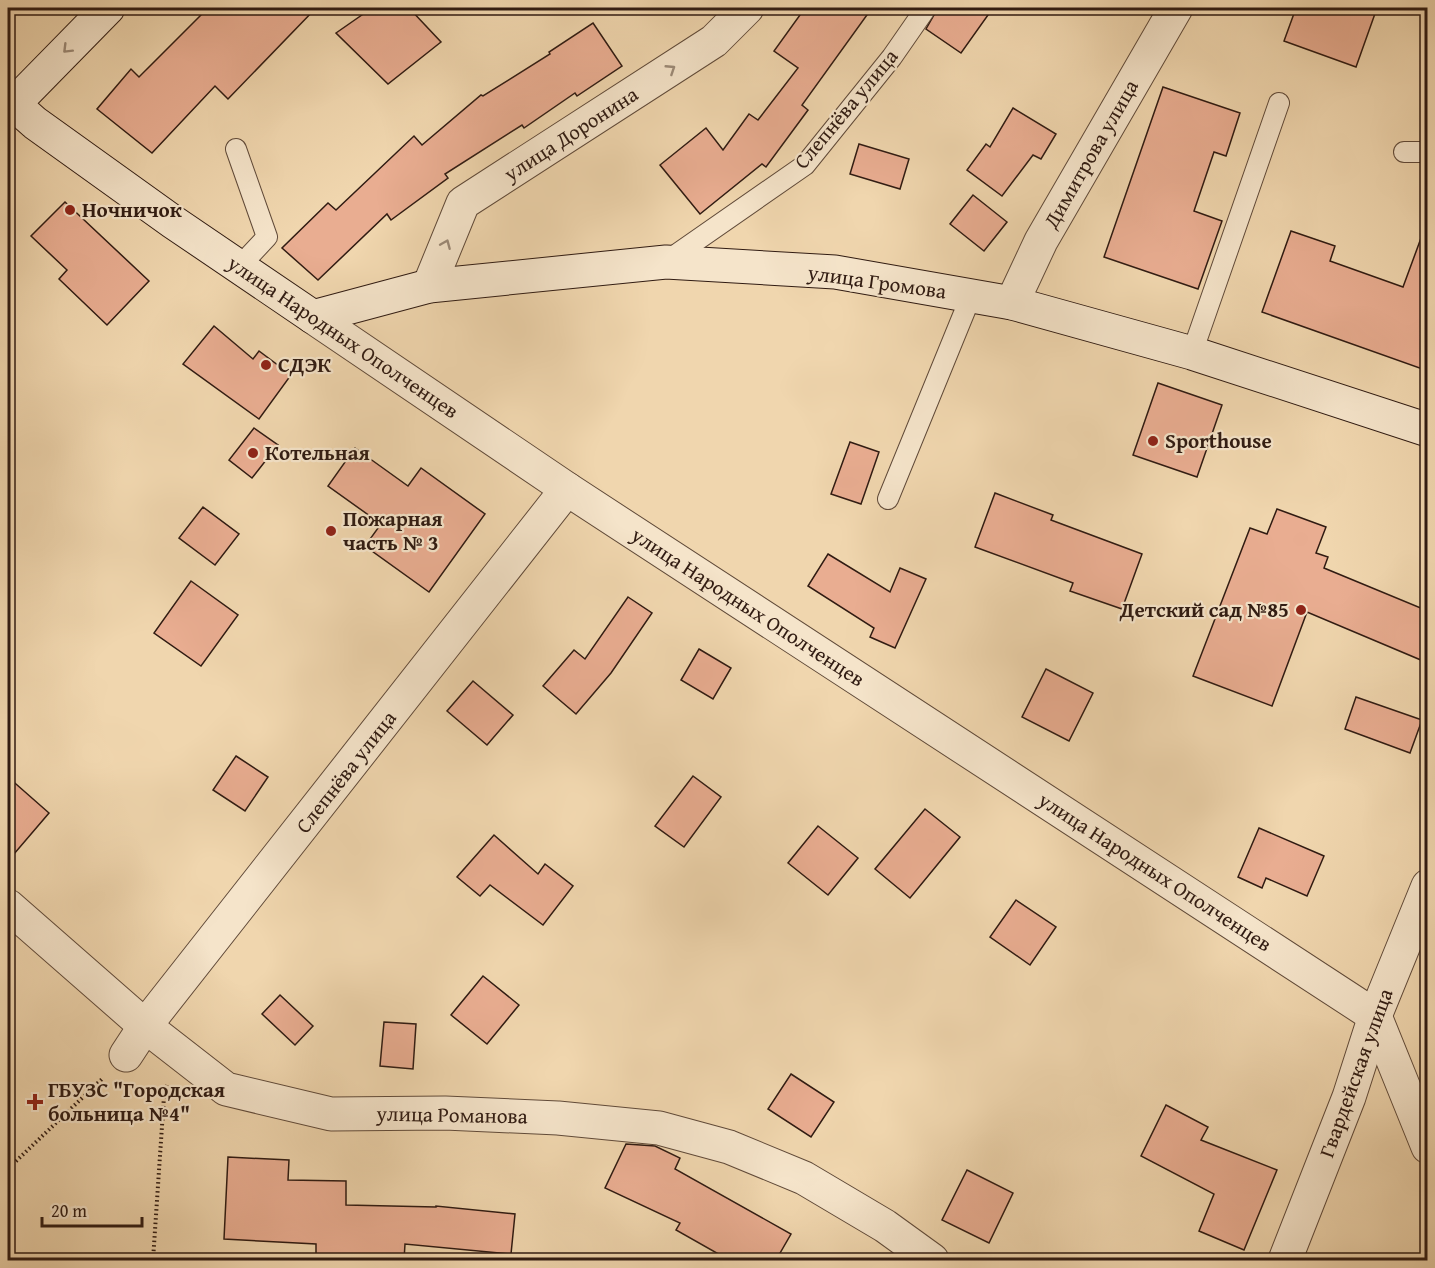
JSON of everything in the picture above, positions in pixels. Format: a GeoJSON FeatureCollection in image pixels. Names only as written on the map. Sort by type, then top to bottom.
{"type":"FeatureCollection","features":[{"type":"Feature","properties":{"kind":"street"},"geometry":{"type":"LineString","coordinates":[[9,104],[108,8]]}},
{"type":"Feature","properties":{"kind":"street","name":"улица Доронина"},"geometry":{"type":"LineString","coordinates":[[429,286],[463,203],[714,40],[747,8]]}},
{"type":"Feature","properties":{"kind":"street","name":"Димитрова улица"},"geometry":{"type":"LineString","coordinates":[[1012,303],[1041,241],[1176,8]]}},
{"type":"Feature","properties":{"kind":"street","name":"улица Народных Ополченцев"},"geometry":{"type":"LineString","coordinates":[[9,104],[239,267],[567,489],[1375,1016]]}},
{"type":"Feature","properties":{"kind":"street","name":"улица Громова"},"geometry":{"type":"LineString","coordinates":[[313,317],[429,286],[666,262],[835,272],[1012,303],[1192,353],[1428,430]]}},
{"type":"Feature","properties":{"kind":"street","name":"Слепнёва улица"},"geometry":{"type":"LineString","coordinates":[[126,1055],[145,1026],[567,489]]}},
{"type":"Feature","properties":{"kind":"street","name":"Гвардейская улица"},"geometry":{"type":"LineString","coordinates":[[1285,1260],[1349,1097],[1375,1016],[1428,886]]}},
{"type":"Feature","properties":{"kind":"street","name":"улица Романова"},"geometry":{"type":"LineString","coordinates":[[8,906],[145,1026],[226,1089],[331,1114],[445,1113],[558,1118],[659,1128],[729,1147],[804,1178],[885,1226],[932,1260]]}},
{"type":"Feature","properties":{"kind":"street"},"geometry":{"type":"LineString","coordinates":[[1375,1016],[1428,1147]]}},
{"type":"Feature","properties":{"kind":"lane","name":"Слепнёва улица"},"geometry":{"type":"LineString","coordinates":[[666,262],[805,165],[892,57],[926,8]]}},
{"type":"Feature","properties":{"kind":"lane"},"geometry":{"type":"LineString","coordinates":[[1192,353],[1279,103]]}},
{"type":"Feature","properties":{"kind":"lane"},"geometry":{"type":"LineString","coordinates":[[236,149],[267,237],[239,267]]}},
{"type":"Feature","properties":{"kind":"lane"},"geometry":{"type":"LineString","coordinates":[[1404,152],[1428,152]]}},
{"type":"Feature","properties":{"kind":"lane"},"geometry":{"type":"LineString","coordinates":[[888,499],[971,296]]}},
{"type":"Feature","properties":{"kind":"path"},"geometry":{"type":"LineString","coordinates":[[153,1260],[164,1096],[175,1049]]}},
{"type":"Feature","properties":{"kind":"path"},"geometry":{"type":"LineString","coordinates":[[8,1172],[13,1164],[126,1055]]}},
{"type":"Feature","properties":{"kind":"building"},"geometry":{"type":"Polygon","coordinates":[[[208,8],[316,8],[228,99],[215,86],[152,153],[97,109],[131,69],[139,77],[208,8]]]}},
{"type":"Feature","properties":{"kind":"building"},"geometry":{"type":"Polygon","coordinates":[[[372,8],[409,8],[441,42],[388,84],[336,33],[372,8]]]}},
{"type":"Feature","properties":{"kind":"building"},"geometry":{"type":"Polygon","coordinates":[[[805,8],[872,8],[802,105],[808,110],[766,167],[762,164],[700,214],[660,165],[706,128],[723,150],[749,114],[758,120],[798,68],[774,51],[805,8]]]}},
{"type":"Feature","properties":{"kind":"building"},"geometry":{"type":"Polygon","coordinates":[[[938,8],[993,8],[961,53],[926,29],[938,8]]]}},
{"type":"Feature","properties":{"kind":"building"},"geometry":{"type":"Polygon","coordinates":[[[1296,8],[1377,8],[1356,67],[1284,41],[1296,8]]]}},
{"type":"Feature","properties":{"kind":"building"},"geometry":{"type":"Polygon","coordinates":[[[593,23],[622,66],[577,96],[575,93],[524,128],[522,125],[445,174],[448,178],[391,220],[387,214],[318,280],[282,248],[328,203],[336,210],[414,136],[422,145],[481,95],[483,96],[550,54],[549,52],[593,23]]]}},
{"type":"Feature","properties":{"kind":"building"},"geometry":{"type":"Polygon","coordinates":[[[1163,87],[1240,113],[1226,156],[1214,152],[1194,211],[1222,221],[1198,289],[1104,257],[1163,87]]]}},
{"type":"Feature","properties":{"kind":"building"},"geometry":{"type":"Polygon","coordinates":[[[1013,108],[1056,134],[1041,159],[1033,155],[1002,196],[967,170],[986,144],[990,147],[1013,108]]]}},
{"type":"Feature","properties":{"kind":"building"},"geometry":{"type":"Polygon","coordinates":[[[859,144],[909,159],[900,189],[850,174],[859,144]]]}},
{"type":"Feature","properties":{"kind":"building"},"geometry":{"type":"Polygon","coordinates":[[[973,195],[1007,222],[984,251],[950,224],[973,195]]]}},
{"type":"Feature","properties":{"kind":"building"},"geometry":{"type":"Polygon","coordinates":[[[65,202],[149,281],[107,325],[59,279],[67,270],[31,236],[65,202]]]}},
{"type":"Feature","properties":{"kind":"building"},"geometry":{"type":"Polygon","coordinates":[[[1424,230],[1428,231],[1428,371],[1262,312],[1291,231],[1335,246],[1330,261],[1403,287],[1424,230]]]}},
{"type":"Feature","properties":{"kind":"building"},"geometry":{"type":"Polygon","coordinates":[[[214,326],[253,359],[259,351],[291,375],[259,419],[183,364],[214,326]]]}},
{"type":"Feature","properties":{"kind":"building"},"geometry":{"type":"Polygon","coordinates":[[[1158,383],[1222,405],[1197,477],[1133,455],[1158,383]]]}},
{"type":"Feature","properties":{"kind":"building","name":"Котельная"},"geometry":{"type":"Polygon","coordinates":[[[254,428],[278,445],[252,478],[229,460],[254,428]]]}},
{"type":"Feature","properties":{"kind":"building"},"geometry":{"type":"Polygon","coordinates":[[[850,442],[879,452],[861,504],[831,494],[850,442]]]}},
{"type":"Feature","properties":{"kind":"building"},"geometry":{"type":"Polygon","coordinates":[[[355,448],[408,486],[421,468],[485,514],[429,592],[365,546],[381,524],[328,486],[355,448]]]}},
{"type":"Feature","properties":{"kind":"building"},"geometry":{"type":"Polygon","coordinates":[[[995,493],[1053,515],[1051,520],[1142,554],[1122,609],[1070,591],[1073,583],[975,547],[995,493]]]}},
{"type":"Feature","properties":{"kind":"building"},"geometry":{"type":"Polygon","coordinates":[[[203,507],[239,534],[215,565],[179,538],[203,507]]]}},
{"type":"Feature","properties":{"kind":"building"},"geometry":{"type":"Polygon","coordinates":[[[1277,509],[1326,527],[1316,553],[1328,557],[1324,568],[1428,611],[1428,663],[1307,612],[1272,706],[1193,676],[1250,528],[1267,534],[1277,509]]]}},
{"type":"Feature","properties":{"kind":"building"},"geometry":{"type":"Polygon","coordinates":[[[828,554],[890,592],[900,568],[926,579],[895,648],[870,637],[874,628],[808,586],[828,554]]]}},
{"type":"Feature","properties":{"kind":"building"},"geometry":{"type":"Polygon","coordinates":[[[191,581],[238,615],[201,666],[154,633],[191,581]]]}},
{"type":"Feature","properties":{"kind":"building"},"geometry":{"type":"Polygon","coordinates":[[[628,597],[652,613],[611,673],[576,714],[543,686],[574,650],[585,659],[628,597]]]}},
{"type":"Feature","properties":{"kind":"building"},"geometry":{"type":"Polygon","coordinates":[[[699,649],[731,668],[713,699],[681,680],[699,649]]]}},
{"type":"Feature","properties":{"kind":"building"},"geometry":{"type":"Polygon","coordinates":[[[1046,669],[1093,693],[1069,741],[1022,717],[1046,669]]]}},
{"type":"Feature","properties":{"kind":"building"},"geometry":{"type":"Polygon","coordinates":[[[473,681],[513,715],[487,745],[447,711],[473,681]]]}},
{"type":"Feature","properties":{"kind":"building"},"geometry":{"type":"Polygon","coordinates":[[[1356,697],[1422,720],[1410,753],[1345,729],[1356,697]]]}},
{"type":"Feature","properties":{"kind":"building"},"geometry":{"type":"Polygon","coordinates":[[[236,756],[268,777],[245,811],[213,790],[236,756]]]}},
{"type":"Feature","properties":{"kind":"building"},"geometry":{"type":"Polygon","coordinates":[[[693,776],[721,797],[684,847],[655,826],[693,776]]]}},
{"type":"Feature","properties":{"kind":"building"},"geometry":{"type":"Polygon","coordinates":[[[8,777],[49,813],[8,861],[8,777]]]}},
{"type":"Feature","properties":{"kind":"building"},"geometry":{"type":"Polygon","coordinates":[[[925,809],[960,837],[910,898],[875,869],[925,809]]]}},
{"type":"Feature","properties":{"kind":"building"},"geometry":{"type":"Polygon","coordinates":[[[818,826],[858,858],[828,895],[788,863],[818,826]]]}},
{"type":"Feature","properties":{"kind":"building"},"geometry":{"type":"Polygon","coordinates":[[[1259,828],[1324,856],[1307,896],[1266,878],[1262,888],[1238,877],[1259,828]]]}},
{"type":"Feature","properties":{"kind":"building"},"geometry":{"type":"Polygon","coordinates":[[[494,835],[538,874],[545,864],[573,886],[543,925],[490,885],[480,896],[457,877],[494,835]]]}},
{"type":"Feature","properties":{"kind":"building"},"geometry":{"type":"Polygon","coordinates":[[[1016,900],[1056,927],[1030,965],[990,937],[1016,900]]]}},
{"type":"Feature","properties":{"kind":"building"},"geometry":{"type":"Polygon","coordinates":[[[483,976],[519,1005],[487,1044],[451,1015],[483,976]]]}},
{"type":"Feature","properties":{"kind":"building"},"geometry":{"type":"Polygon","coordinates":[[[280,995],[313,1026],[295,1045],[262,1014],[280,995]]]}},
{"type":"Feature","properties":{"kind":"building"},"geometry":{"type":"Polygon","coordinates":[[[384,1022],[416,1024],[413,1069],[380,1066],[384,1022]]]}},
{"type":"Feature","properties":{"kind":"building"},"geometry":{"type":"Polygon","coordinates":[[[791,1074],[834,1102],[811,1137],[768,1109],[791,1074]]]}},
{"type":"Feature","properties":{"kind":"building"},"geometry":{"type":"Polygon","coordinates":[[[1166,1105],[1208,1127],[1201,1140],[1277,1170],[1244,1250],[1199,1231],[1214,1194],[1141,1156],[1166,1105]]]}},
{"type":"Feature","properties":{"kind":"building"},"geometry":{"type":"Polygon","coordinates":[[[626,1144],[655,1146],[680,1158],[675,1169],[791,1234],[776,1260],[729,1260],[676,1230],[680,1223],[605,1188],[626,1144]]]}},
{"type":"Feature","properties":{"kind":"building"},"geometry":{"type":"Polygon","coordinates":[[[228,1157],[289,1160],[288,1180],[346,1181],[346,1205],[436,1206],[515,1214],[511,1254],[405,1244],[404,1260],[316,1257],[316,1244],[224,1239],[228,1157]]]}},
{"type":"Feature","properties":{"kind":"building"},"geometry":{"type":"Polygon","coordinates":[[[967,1170],[1013,1193],[989,1243],[942,1220],[967,1170]]]}},
{"type":"Feature","properties":{"kind":"place","name":"Ночничок"},"geometry":{"type":"Point","coordinates":[70,210]}},
{"type":"Feature","properties":{"kind":"place","name":"СДЭК"},"geometry":{"type":"Point","coordinates":[266,365]}},
{"type":"Feature","properties":{"kind":"place","name":"Sporthouse"},"geometry":{"type":"Point","coordinates":[1153,441]}},
{"type":"Feature","properties":{"kind":"place","name":"Котельная"},"geometry":{"type":"Point","coordinates":[253,453]}},
{"type":"Feature","properties":{"kind":"place","name":"Пожарная часть № 3"},"geometry":{"type":"Point","coordinates":[331,531]}},
{"type":"Feature","properties":{"kind":"place","name":"Детский сад №85"},"geometry":{"type":"Point","coordinates":[1301,610]}},
{"type":"Feature","properties":{"kind":"place","name":"ГБУЗС \"Городская больница №4\""},"geometry":{"type":"Point","coordinates":[35,1102]}}]}
